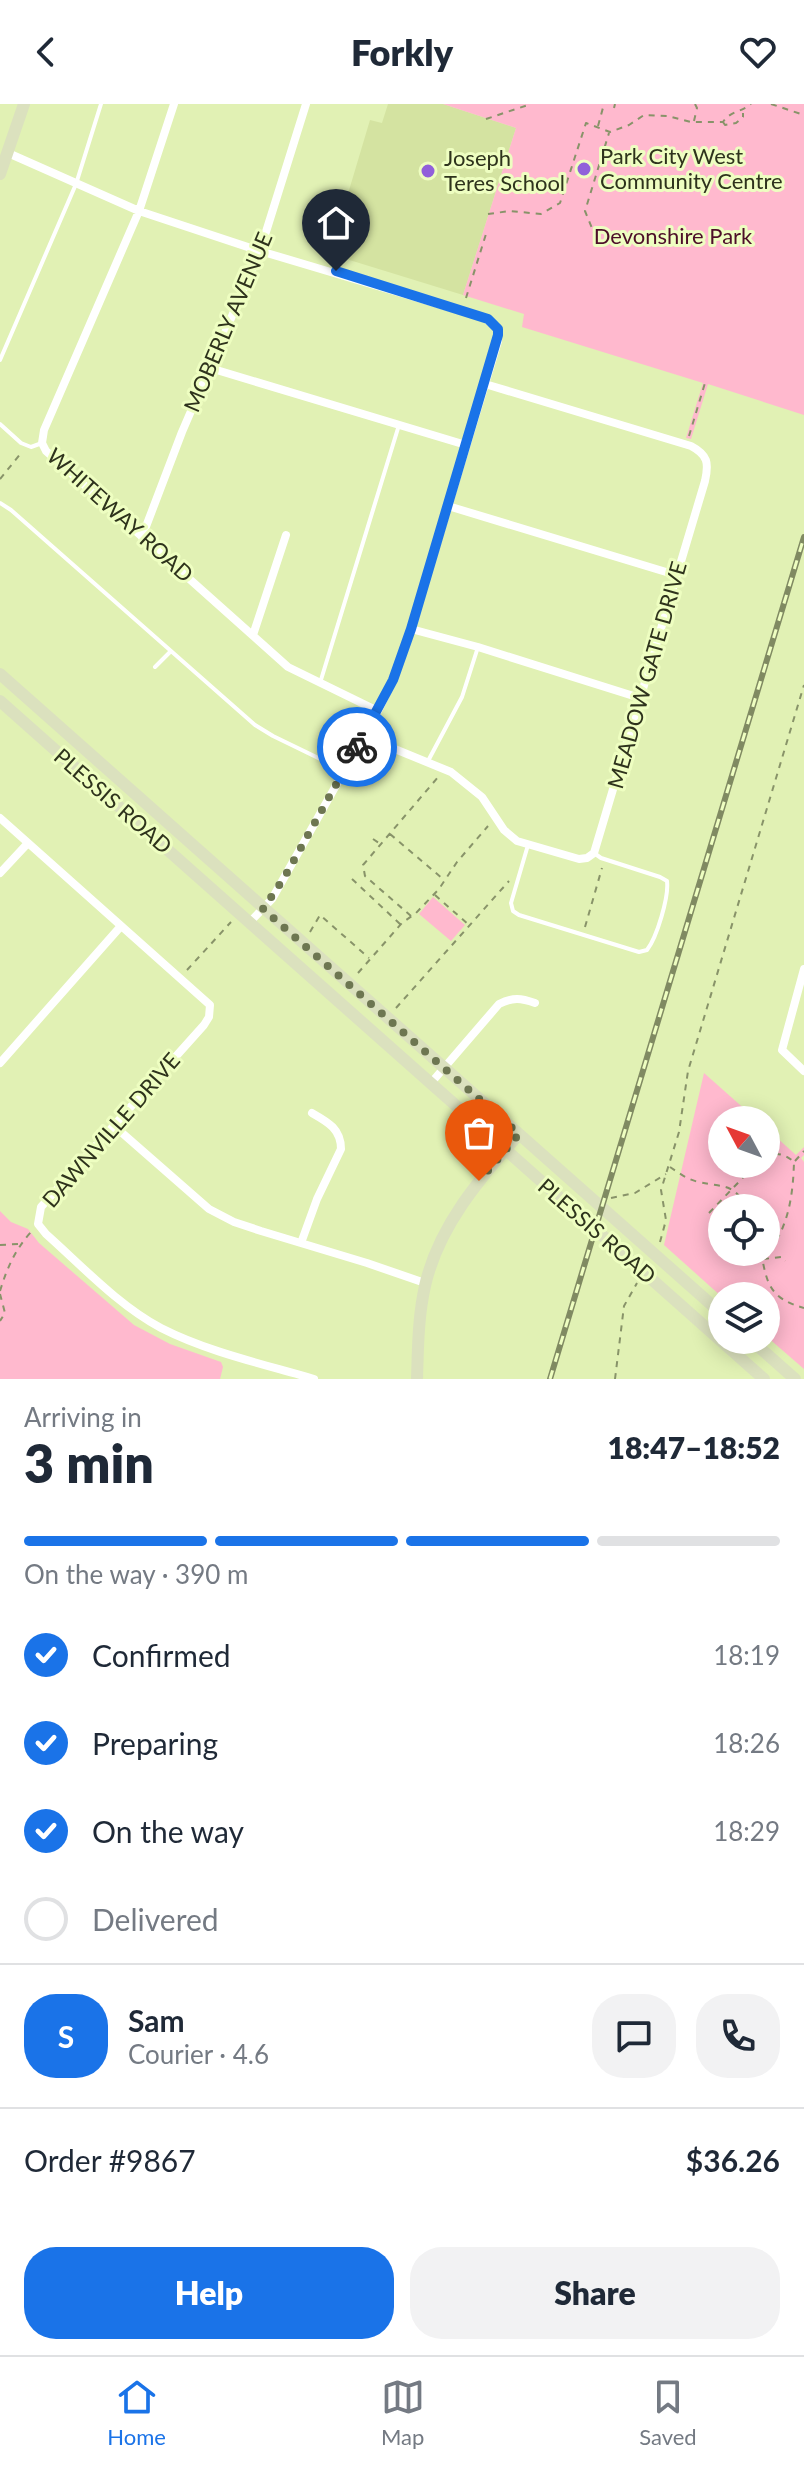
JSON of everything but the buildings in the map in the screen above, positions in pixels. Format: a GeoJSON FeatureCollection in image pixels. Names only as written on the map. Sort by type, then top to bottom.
{"type":"FeatureCollection","features":[{"type":"Feature","properties":{"kind":"main road"},"geometry":{"type":"LineString","coordinates":[[0,174],[24,104]]}},
{"type":"Feature","properties":{"kind":"main road","name":"PLESSIS ROAD"},"geometry":{"type":"LineString","coordinates":[[0,674],[708,1302]]}},
{"type":"Feature","properties":{"kind":"main road","name":"PLESSIS ROAD"},"geometry":{"type":"LineString","coordinates":[[0,701],[764,1379]]}},
{"type":"Feature","properties":{"kind":"main road"},"geometry":{"type":"LineString","coordinates":[[417,1379],[418,1335],[425,1283],[434,1257],[457,1212],[519,1134]]}},
{"type":"Feature","properties":{"kind":"main road"},"geometry":{"type":"LineString","coordinates":[[767,1354],[795,1379]]}},
{"type":"Feature","properties":{"kind":"street","name":"WHITEWAY ROAD"},"geometry":{"type":"LineString","coordinates":[[174,104],[139,211],[44,430],[42,443],[46,451],[288,667],[378,711]]}},
{"type":"Feature","properties":{"kind":"street","name":"MOBERLY AVENUE"},"geometry":{"type":"LineString","coordinates":[[142,537],[177,443],[260,251],[306,104]]}},
{"type":"Feature","properties":{"kind":"street"},"geometry":{"type":"LineString","coordinates":[[8,153],[139,211],[260,251],[336,271],[488,319],[498,329],[498,341],[393,680],[272,899],[250,922]]}},
{"type":"Feature","properties":{"kind":"street"},"geometry":{"type":"LineString","coordinates":[[210,368],[466,445]]}},
{"type":"Feature","properties":{"kind":"street"},"geometry":{"type":"LineString","coordinates":[[485,384],[686,445]]}},
{"type":"Feature","properties":{"kind":"street","name":"MEADOW GATE DRIVE"},"geometry":{"type":"LineString","coordinates":[[594,853],[708,469],[704,455],[686,445]]}},
{"type":"Feature","properties":{"kind":"street"},"geometry":{"type":"LineString","coordinates":[[448,506],[676,575]]}},
{"type":"Feature","properties":{"kind":"street"},"geometry":{"type":"LineString","coordinates":[[253,635],[286,535]]}},
{"type":"Feature","properties":{"kind":"street"},"geometry":{"type":"LineString","coordinates":[[411,629],[640,698]]}},
{"type":"Feature","properties":{"kind":"street"},"geometry":{"type":"LineString","coordinates":[[363,736],[445,769],[482,797],[504,830],[517,841],[579,859],[594,853]]}},
{"type":"Feature","properties":{"kind":"street","name":"DAWNVILLE DRIVE"},"geometry":{"type":"LineString","coordinates":[[0,818],[210,1005],[209,1017],[204,1025],[41,1207],[38,1224],[128,1307],[160,1327],[214,1349],[314,1379]]}},
{"type":"Feature","properties":{"kind":"street"},"geometry":{"type":"LineString","coordinates":[[0,873],[28,843]]}},
{"type":"Feature","properties":{"kind":"street"},"geometry":{"type":"LineString","coordinates":[[0,1063],[121,926]]}},
{"type":"Feature","properties":{"kind":"street"},"geometry":{"type":"LineString","coordinates":[[804,969],[782,1050],[804,1071]]}},
{"type":"Feature","properties":{"kind":"street"},"geometry":{"type":"LineString","coordinates":[[431,1083],[499,1004],[520,998],[535,1003]]}},
{"type":"Feature","properties":{"kind":"street"},"geometry":{"type":"LineString","coordinates":[[301,1243],[317,1199],[341,1149],[341,1140],[332,1124],[312,1113]]}},
{"type":"Feature","properties":{"kind":"street"},"geometry":{"type":"LineString","coordinates":[[113,1125],[209,1209],[234,1222],[425,1283]]}},
{"type":"Feature","properties":{"kind":"lane"},"geometry":{"type":"LineString","coordinates":[[0,360],[76,184],[101,104]]}},
{"type":"Feature","properties":{"kind":"lane"},"geometry":{"type":"LineString","coordinates":[[0,424],[21,443],[31,447],[42,443]]}},
{"type":"Feature","properties":{"kind":"lane"},"geometry":{"type":"LineString","coordinates":[[320,683],[400,425]]}},
{"type":"Feature","properties":{"kind":"lane"},"geometry":{"type":"LineString","coordinates":[[0,503],[255,725],[344,770]]}},
{"type":"Feature","properties":{"kind":"lane"},"geometry":{"type":"LineString","coordinates":[[428,761],[462,697],[478,647]]}},
{"type":"Feature","properties":{"kind":"lane"},"geometry":{"type":"LineString","coordinates":[[155,667],[171,651]]}},
{"type":"Feature","properties":{"kind":"lane"},"geometry":{"type":"LineString","coordinates":[[528,845],[511,903],[513,911],[639,952],[647,950],[653,943],[668,890],[667,881],[594,853]]}},
{"type":"Feature","properties":{"kind":"path"},"geometry":{"type":"LineString","coordinates":[[486,119],[531,104]]}},
{"type":"Feature","properties":{"kind":"path"},"geometry":{"type":"LineString","coordinates":[[597,126],[604,104]]}},
{"type":"Feature","properties":{"kind":"path"},"geometry":{"type":"LineString","coordinates":[[694,122],[695,104]]}},
{"type":"Feature","properties":{"kind":"path"},"geometry":{"type":"LineString","coordinates":[[723,122],[731,114],[742,112],[751,104]]}},
{"type":"Feature","properties":{"kind":"path"},"geometry":{"type":"LineString","coordinates":[[771,104],[804,115]]}},
{"type":"Feature","properties":{"kind":"path"},"geometry":{"type":"LineString","coordinates":[[727,107],[731,114]]}},
{"type":"Feature","properties":{"kind":"path"},"geometry":{"type":"LineString","coordinates":[[488,214],[510,211],[541,214],[560,203],[586,123],[610,132],[644,115],[694,122],[723,122],[725,125],[736,123],[743,117],[742,112]]}},
{"type":"Feature","properties":{"kind":"path"},"geometry":{"type":"LineString","coordinates":[[596,238],[585,211],[610,132]]}},
{"type":"Feature","properties":{"kind":"path"},"geometry":{"type":"LineString","coordinates":[[466,298],[486,234]]}},
{"type":"Feature","properties":{"kind":"path"},"geometry":{"type":"LineString","coordinates":[[686,445],[705,383]]}},
{"type":"Feature","properties":{"kind":"path"},"geometry":{"type":"LineString","coordinates":[[0,479],[23,452]]}},
{"type":"Feature","properties":{"kind":"path"},"geometry":{"type":"LineString","coordinates":[[660,1243],[665,1229],[661,1190],[679,1132],[688,1071],[804,685]]}},
{"type":"Feature","properties":{"kind":"path"},"geometry":{"type":"LineString","coordinates":[[411,917],[365,876],[363,865],[445,769]]}},
{"type":"Feature","properties":{"kind":"path"},"geometry":{"type":"LineString","coordinates":[[357,974],[400,925],[434,894],[496,817]]}},
{"type":"Feature","properties":{"kind":"path"},"geometry":{"type":"LineString","coordinates":[[389,833],[444,881]]}},
{"type":"Feature","properties":{"kind":"path"},"geometry":{"type":"LineString","coordinates":[[373,839],[380,844]]}},
{"type":"Feature","properties":{"kind":"path"},"geometry":{"type":"LineString","coordinates":[[583,935],[605,859]]}},
{"type":"Feature","properties":{"kind":"path"},"geometry":{"type":"LineString","coordinates":[[396,1008],[513,874]]}},
{"type":"Feature","properties":{"kind":"path"},"geometry":{"type":"LineString","coordinates":[[352,879],[400,925]]}},
{"type":"Feature","properties":{"kind":"path"},"geometry":{"type":"LineString","coordinates":[[434,894],[469,925]]}},
{"type":"Feature","properties":{"kind":"path"},"geometry":{"type":"LineString","coordinates":[[310,932],[320,915],[370,959]]}},
{"type":"Feature","properties":{"kind":"path"},"geometry":{"type":"LineString","coordinates":[[181,978],[232,921]]}},
{"type":"Feature","properties":{"kind":"path"},"geometry":{"type":"LineString","coordinates":[[780,1235],[790,1209],[794,1162],[804,1151]]}},
{"type":"Feature","properties":{"kind":"path"},"geometry":{"type":"LineString","coordinates":[[780,1154],[794,1162]]}},
{"type":"Feature","properties":{"kind":"path"},"geometry":{"type":"LineString","coordinates":[[669,1167],[697,1182],[723,1184],[736,1194]]}},
{"type":"Feature","properties":{"kind":"path"},"geometry":{"type":"LineString","coordinates":[[610,1198],[635,1193],[667,1173]]}},
{"type":"Feature","properties":{"kind":"path"},"geometry":{"type":"LineString","coordinates":[[729,1194],[744,1178]]}},
{"type":"Feature","properties":{"kind":"path"},"geometry":{"type":"LineString","coordinates":[[0,1321],[5,1313],[0,1292],[7,1268],[38,1224]]}},
{"type":"Feature","properties":{"kind":"path"},"geometry":{"type":"LineString","coordinates":[[0,1245],[21,1244]]}},
{"type":"Feature","properties":{"kind":"path"},"geometry":{"type":"LineString","coordinates":[[780,1257],[785,1261]]}},
{"type":"Feature","properties":{"kind":"path"},"geometry":{"type":"LineString","coordinates":[[763,1266],[766,1281],[772,1289],[783,1300],[804,1308]]}},
{"type":"Feature","properties":{"kind":"path"},"geometry":{"type":"LineString","coordinates":[[615,1379],[624,1306],[638,1282]]}},
{"type":"Feature","properties":{"kind":"shaded area","name":"Joseph Teres School"},"geometry":{"type":"Polygon","coordinates":[[[388,104],[443,104],[516,128],[463,295],[330,254],[370,120],[382,123],[388,104]]]}},
{"type":"Feature","properties":{"kind":"green space","name":"Devonshire Park"},"geometry":{"type":"Polygon","coordinates":[[[443,104],[804,104],[804,415],[708,384],[691,439],[686,438],[703,383],[522,327],[524,314],[463,295],[516,128],[443,104]]]}},
{"type":"Feature","properties":{"kind":"green space"},"geometry":{"type":"Polygon","coordinates":[[[433,897],[465,925],[451,941],[419,914],[433,897]]]}},
{"type":"Feature","properties":{"kind":"green space"},"geometry":{"type":"Polygon","coordinates":[[[704,1073],[741,1106],[708,1106],[708,1178],[780,1178],[780,1141],[796,1155],[804,1147],[801,1158],[804,1162],[804,1369],[780,1348],[780,1282],[708,1282],[708,1284],[664,1245],[704,1073]]]}},
{"type":"Feature","properties":{"kind":"green space"},"geometry":{"type":"Polygon","coordinates":[[[0,1211],[11,1222],[28,1229],[39,1243],[134,1325],[170,1344],[221,1362],[220,1379],[0,1379],[0,1211]]]}},
{"type":"Feature","properties":{"kind":"railway"},"geometry":{"type":"LineString","coordinates":[[550,1379],[804,537]]}},
{"type":"Feature","properties":{"kind":"way so far"},"geometry":{"type":"LineString","coordinates":[[357,747],[272,899],[263,909],[519,1134],[479,1181]]}},
{"type":"Feature","properties":{"kind":"place","name":"Park City West Community Centre"},"geometry":{"type":"Point","coordinates":[584,169]}},
{"type":"Feature","properties":{"kind":"place","name":"Joseph Teres School"},"geometry":{"type":"Point","coordinates":[428,171]}},
{"type":"Feature","properties":{"kind":"route"},"geometry":{"type":"LineString","coordinates":[[336,271],[488,319],[498,329],[498,341],[411,629],[393,680],[357,747]]}}]}
